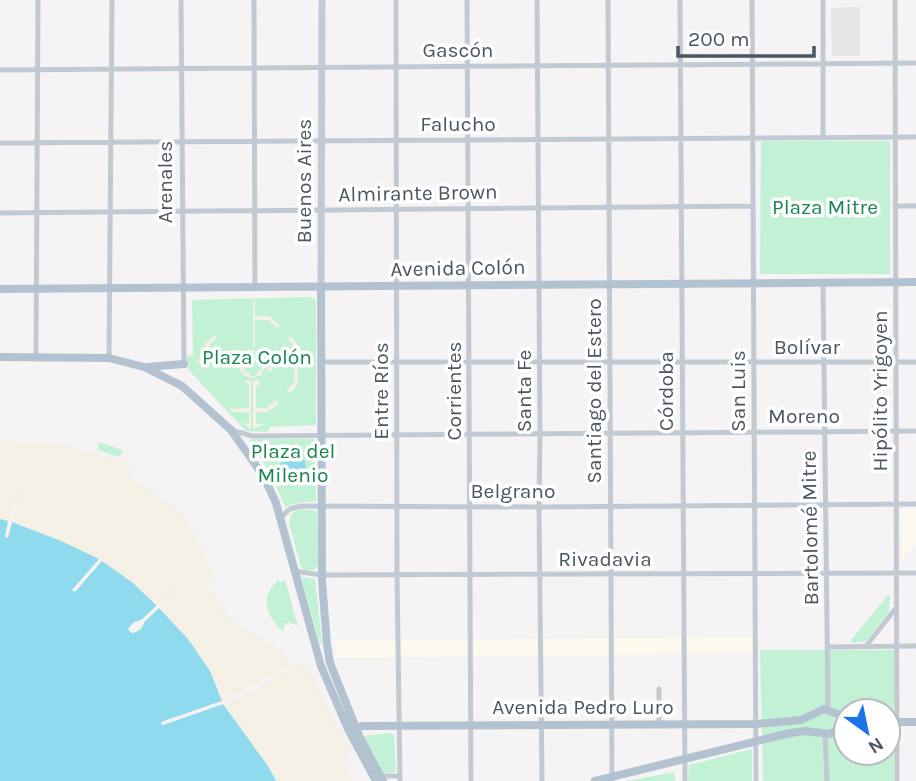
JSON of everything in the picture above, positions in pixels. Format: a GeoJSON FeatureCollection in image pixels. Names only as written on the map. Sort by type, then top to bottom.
{"type":"FeatureCollection","features":[{"type":"Feature","properties":{"kind":"main road","name":"Avenida Colón"},"geometry":{"type":"LineString","coordinates":[[0,289],[916,282]]}},
{"type":"Feature","properties":{"kind":"main road","name":"Buenos Aires"},"geometry":{"type":"LineString","coordinates":[[321,286],[322,575],[327,651],[352,728]]}},
{"type":"Feature","properties":{"kind":"main road"},"geometry":{"type":"LineString","coordinates":[[0,357],[109,358],[144,367],[183,386],[231,430],[264,477],[281,517],[320,662],[380,779]]}},
{"type":"Feature","properties":{"kind":"main road"},"geometry":{"type":"LineString","coordinates":[[144,367],[184,364]]}},
{"type":"Feature","properties":{"kind":"main road"},"geometry":{"type":"LineString","coordinates":[[830,710],[838,723],[826,733],[814,725],[817,712],[830,710]]}},
{"type":"Feature","properties":{"kind":"main road","name":"Avenida Pedro Luro"},"geometry":{"type":"LineString","coordinates":[[352,728],[756,724],[791,722],[805,719],[817,712]]}},
{"type":"Feature","properties":{"kind":"main road"},"geometry":{"type":"LineString","coordinates":[[790,733],[796,727],[791,722]]}},
{"type":"Feature","properties":{"kind":"main road"},"geometry":{"type":"LineString","coordinates":[[595,781],[612,779],[790,733],[832,731]]}},
{"type":"Feature","properties":{"kind":"street"},"geometry":{"type":"LineString","coordinates":[[36,356],[39,143],[37,0]]}},
{"type":"Feature","properties":{"kind":"street"},"geometry":{"type":"LineString","coordinates":[[109,358],[112,0]]}},
{"type":"Feature","properties":{"kind":"street","name":"Arenales"},"geometry":{"type":"LineString","coordinates":[[181,0],[184,364]]}},
{"type":"Feature","properties":{"kind":"street"},"geometry":{"type":"LineString","coordinates":[[254,0],[255,287]]}},
{"type":"Feature","properties":{"kind":"street","name":"Buenos Aires"},"geometry":{"type":"LineString","coordinates":[[321,286],[322,0]]}},
{"type":"Feature","properties":{"kind":"street","name":"Entre Ríos"},"geometry":{"type":"LineString","coordinates":[[396,0],[400,779]]}},
{"type":"Feature","properties":{"kind":"street","name":"Corrientes"},"geometry":{"type":"LineString","coordinates":[[467,0],[471,781]]}},
{"type":"Feature","properties":{"kind":"street","name":"Santa Fe"},"geometry":{"type":"LineString","coordinates":[[537,0],[542,781]]}},
{"type":"Feature","properties":{"kind":"street","name":"Santiago del Estero"},"geometry":{"type":"LineString","coordinates":[[608,0],[612,779]]}},
{"type":"Feature","properties":{"kind":"street","name":"Córdoba"},"geometry":{"type":"LineString","coordinates":[[680,0],[685,781]]}},
{"type":"Feature","properties":{"kind":"street","name":"San Luis"},"geometry":{"type":"LineString","coordinates":[[752,0],[757,781]]}},
{"type":"Feature","properties":{"kind":"street"},"geometry":{"type":"LineString","coordinates":[[823,0],[823,137]]}},
{"type":"Feature","properties":{"kind":"street","name":"Hipólito Yrigoyen"},"geometry":{"type":"LineString","coordinates":[[894,697],[897,646],[895,0]]}},
{"type":"Feature","properties":{"kind":"street","name":"Gascón"},"geometry":{"type":"LineString","coordinates":[[0,70],[916,63]]}},
{"type":"Feature","properties":{"kind":"street","name":"Falucho"},"geometry":{"type":"LineString","coordinates":[[0,143],[916,137]]}},
{"type":"Feature","properties":{"kind":"street","name":"Almirante Brown"},"geometry":{"type":"LineString","coordinates":[[0,213],[753,206]]}},
{"type":"Feature","properties":{"kind":"street"},"geometry":{"type":"LineString","coordinates":[[895,206],[916,206]]}},
{"type":"Feature","properties":{"kind":"street","name":"Bartolomé Mitre"},"geometry":{"type":"LineString","coordinates":[[823,282],[830,710]]}},
{"type":"Feature","properties":{"kind":"street","name":"Bolívar"},"geometry":{"type":"LineString","coordinates":[[321,362],[916,362]]}},
{"type":"Feature","properties":{"kind":"street","name":"Moreno"},"geometry":{"type":"LineString","coordinates":[[231,430],[253,436],[916,431]]}},
{"type":"Feature","properties":{"kind":"street","name":"Belgrano"},"geometry":{"type":"LineString","coordinates":[[281,517],[299,506],[916,505]]}},
{"type":"Feature","properties":{"kind":"street","name":"Rivadavia"},"geometry":{"type":"LineString","coordinates":[[295,571],[322,575],[916,573]]}},
{"type":"Feature","properties":{"kind":"street"},"geometry":{"type":"LineString","coordinates":[[866,646],[896,608]]}},
{"type":"Feature","properties":{"kind":"street"},"geometry":{"type":"LineString","coordinates":[[827,647],[916,646]]}},
{"type":"Feature","properties":{"kind":"street"},"geometry":{"type":"LineString","coordinates":[[659,689],[659,724]]}},
{"type":"Feature","properties":{"kind":"street"},"geometry":{"type":"LineString","coordinates":[[826,733],[827,781]]}},
{"type":"Feature","properties":{"kind":"street"},"geometry":{"type":"LineString","coordinates":[[380,779],[400,779]]}},
{"type":"Feature","properties":{"kind":"shaded area"},"geometry":{"type":"Polygon","coordinates":[[[860,7],[860,56],[832,56],[831,8],[860,7]]]}},
{"type":"Feature","properties":{"kind":"shaded area"},"geometry":{"type":"Polygon","coordinates":[[[901,509],[916,509],[916,544],[902,560],[901,509]]]}},
{"type":"Feature","properties":{"kind":"shaded area"},"geometry":{"type":"Polygon","coordinates":[[[755,637],[756,653],[336,658],[335,641],[755,637]]]}},
{"type":"Feature","properties":{"kind":"green space","name":"Plaza Mitre"},"geometry":{"type":"Polygon","coordinates":[[[761,141],[890,141],[890,274],[760,274],[761,141]]]}},
{"type":"Feature","properties":{"kind":"green space","name":"Plaza Colón"},"geometry":{"type":"Polygon","coordinates":[[[315,299],[316,303],[316,425],[269,427],[268,432],[246,431],[187,366],[187,356],[193,355],[192,300],[315,299]]]}},
{"type":"Feature","properties":{"kind":"green space","name":"Plaza del Milenio"},"geometry":{"type":"Polygon","coordinates":[[[315,439],[316,501],[285,507],[271,474],[250,443],[249,440],[315,439]]]}},
{"type":"Feature","properties":{"kind":"green space"},"geometry":{"type":"Polygon","coordinates":[[[95,441],[123,450],[119,457],[97,450],[99,443],[95,441]]]}},
{"type":"Feature","properties":{"kind":"green space"},"geometry":{"type":"Polygon","coordinates":[[[300,509],[317,511],[318,565],[314,570],[304,570],[301,567],[289,522],[292,513],[300,509]]]}},
{"type":"Feature","properties":{"kind":"green space"},"geometry":{"type":"Polygon","coordinates":[[[301,577],[315,579],[320,644],[301,577]]]}},
{"type":"Feature","properties":{"kind":"green space"},"geometry":{"type":"Polygon","coordinates":[[[278,580],[285,580],[298,626],[288,622],[284,626],[284,632],[273,620],[267,607],[268,593],[278,580]]]}},
{"type":"Feature","properties":{"kind":"green space"},"geometry":{"type":"Polygon","coordinates":[[[888,595],[889,612],[866,641],[852,643],[851,640],[888,595]]]}},
{"type":"Feature","properties":{"kind":"green space"},"geometry":{"type":"Polygon","coordinates":[[[760,650],[894,650],[894,697],[832,697],[832,767],[894,767],[894,781],[763,781],[760,650]]]}},
{"type":"Feature","properties":{"kind":"green space"},"geometry":{"type":"Polygon","coordinates":[[[394,735],[396,772],[381,773],[363,736],[394,735]]]}},
{"type":"Feature","properties":{"kind":"green space"},"geometry":{"type":"Polygon","coordinates":[[[752,749],[752,781],[688,781],[689,765],[752,749]]]}},
{"type":"Feature","properties":{"kind":"green space"},"geometry":{"type":"Polygon","coordinates":[[[674,772],[675,781],[628,781],[674,772]]]}},
{"type":"Feature","properties":{"kind":"sand"},"geometry":{"type":"Polygon","coordinates":[[[253,301],[255,316],[269,316],[280,326],[277,328],[268,320],[255,320],[255,348],[253,347],[253,301]]]}},
{"type":"Feature","properties":{"kind":"sand"},"geometry":{"type":"Polygon","coordinates":[[[215,335],[217,338],[209,346],[209,360],[232,360],[234,356],[237,358],[236,362],[196,363],[205,360],[205,344],[215,335]]]}},
{"type":"Feature","properties":{"kind":"sand"},"geometry":{"type":"Polygon","coordinates":[[[291,336],[297,343],[297,359],[312,361],[269,362],[271,356],[272,360],[293,359],[293,344],[288,339],[291,336]]]}},
{"type":"Feature","properties":{"kind":"sand"},"geometry":{"type":"Polygon","coordinates":[[[253,350],[262,354],[266,365],[261,375],[252,378],[243,375],[247,371],[251,376],[255,376],[264,366],[254,352],[240,362],[240,366],[246,370],[242,374],[238,363],[243,353],[253,350]]]}},
{"type":"Feature","properties":{"kind":"sand"},"geometry":{"type":"Polygon","coordinates":[[[269,364],[312,366],[298,366],[298,384],[290,393],[287,390],[294,382],[294,366],[273,366],[271,372],[268,369],[269,364]]]}},
{"type":"Feature","properties":{"kind":"sand"},"geometry":{"type":"Polygon","coordinates":[[[257,380],[263,387],[259,384],[256,387],[256,408],[267,408],[276,400],[279,403],[268,412],[256,412],[256,424],[265,424],[253,429],[253,381],[257,380]]]}},
{"type":"Feature","properties":{"kind":"sand"},"geometry":{"type":"Polygon","coordinates":[[[251,381],[251,429],[241,422],[249,424],[249,412],[232,412],[229,409],[249,408],[249,384],[244,382],[251,381]]]}},
{"type":"Feature","properties":{"kind":"sand"},"geometry":{"type":"Polygon","coordinates":[[[0,441],[60,444],[124,462],[130,467],[131,480],[135,479],[167,502],[179,512],[191,529],[214,577],[207,580],[210,592],[218,599],[216,601],[221,610],[282,651],[292,665],[222,701],[210,671],[188,639],[159,608],[178,588],[157,606],[123,577],[89,555],[12,522],[18,490],[8,521],[0,519],[0,441]]]}},
{"type":"Feature","properties":{"kind":"sand"},"geometry":{"type":"Polygon","coordinates":[[[302,662],[303,669],[307,667],[337,728],[340,728],[351,749],[345,760],[354,781],[276,781],[223,704],[252,691],[302,662]]]}},
{"type":"Feature","properties":{"kind":"water"},"geometry":{"type":"Polygon","coordinates":[[[293,454],[302,458],[306,467],[302,476],[293,480],[284,476],[280,467],[284,458],[293,454]]]}},
{"type":"Feature","properties":{"kind":"water"},"geometry":{"type":"Polygon","coordinates":[[[0,519],[8,521],[5,537],[8,538],[12,522],[99,559],[72,590],[75,592],[102,561],[133,583],[157,606],[131,625],[131,633],[143,626],[159,608],[188,639],[210,671],[222,701],[162,722],[163,725],[223,704],[276,781],[0,781],[0,519]]]}},
{"type":"Feature","properties":{"kind":"pier"},"geometry":{"type":"Polygon","coordinates":[[[159,603],[162,605],[144,622],[141,629],[130,632],[128,629],[134,622],[142,620],[159,603]]]}},
{"type":"Feature","properties":{"kind":"pier"},"geometry":{"type":"Polygon","coordinates":[[[225,700],[226,703],[162,725],[161,722],[225,700]]]}}]}
